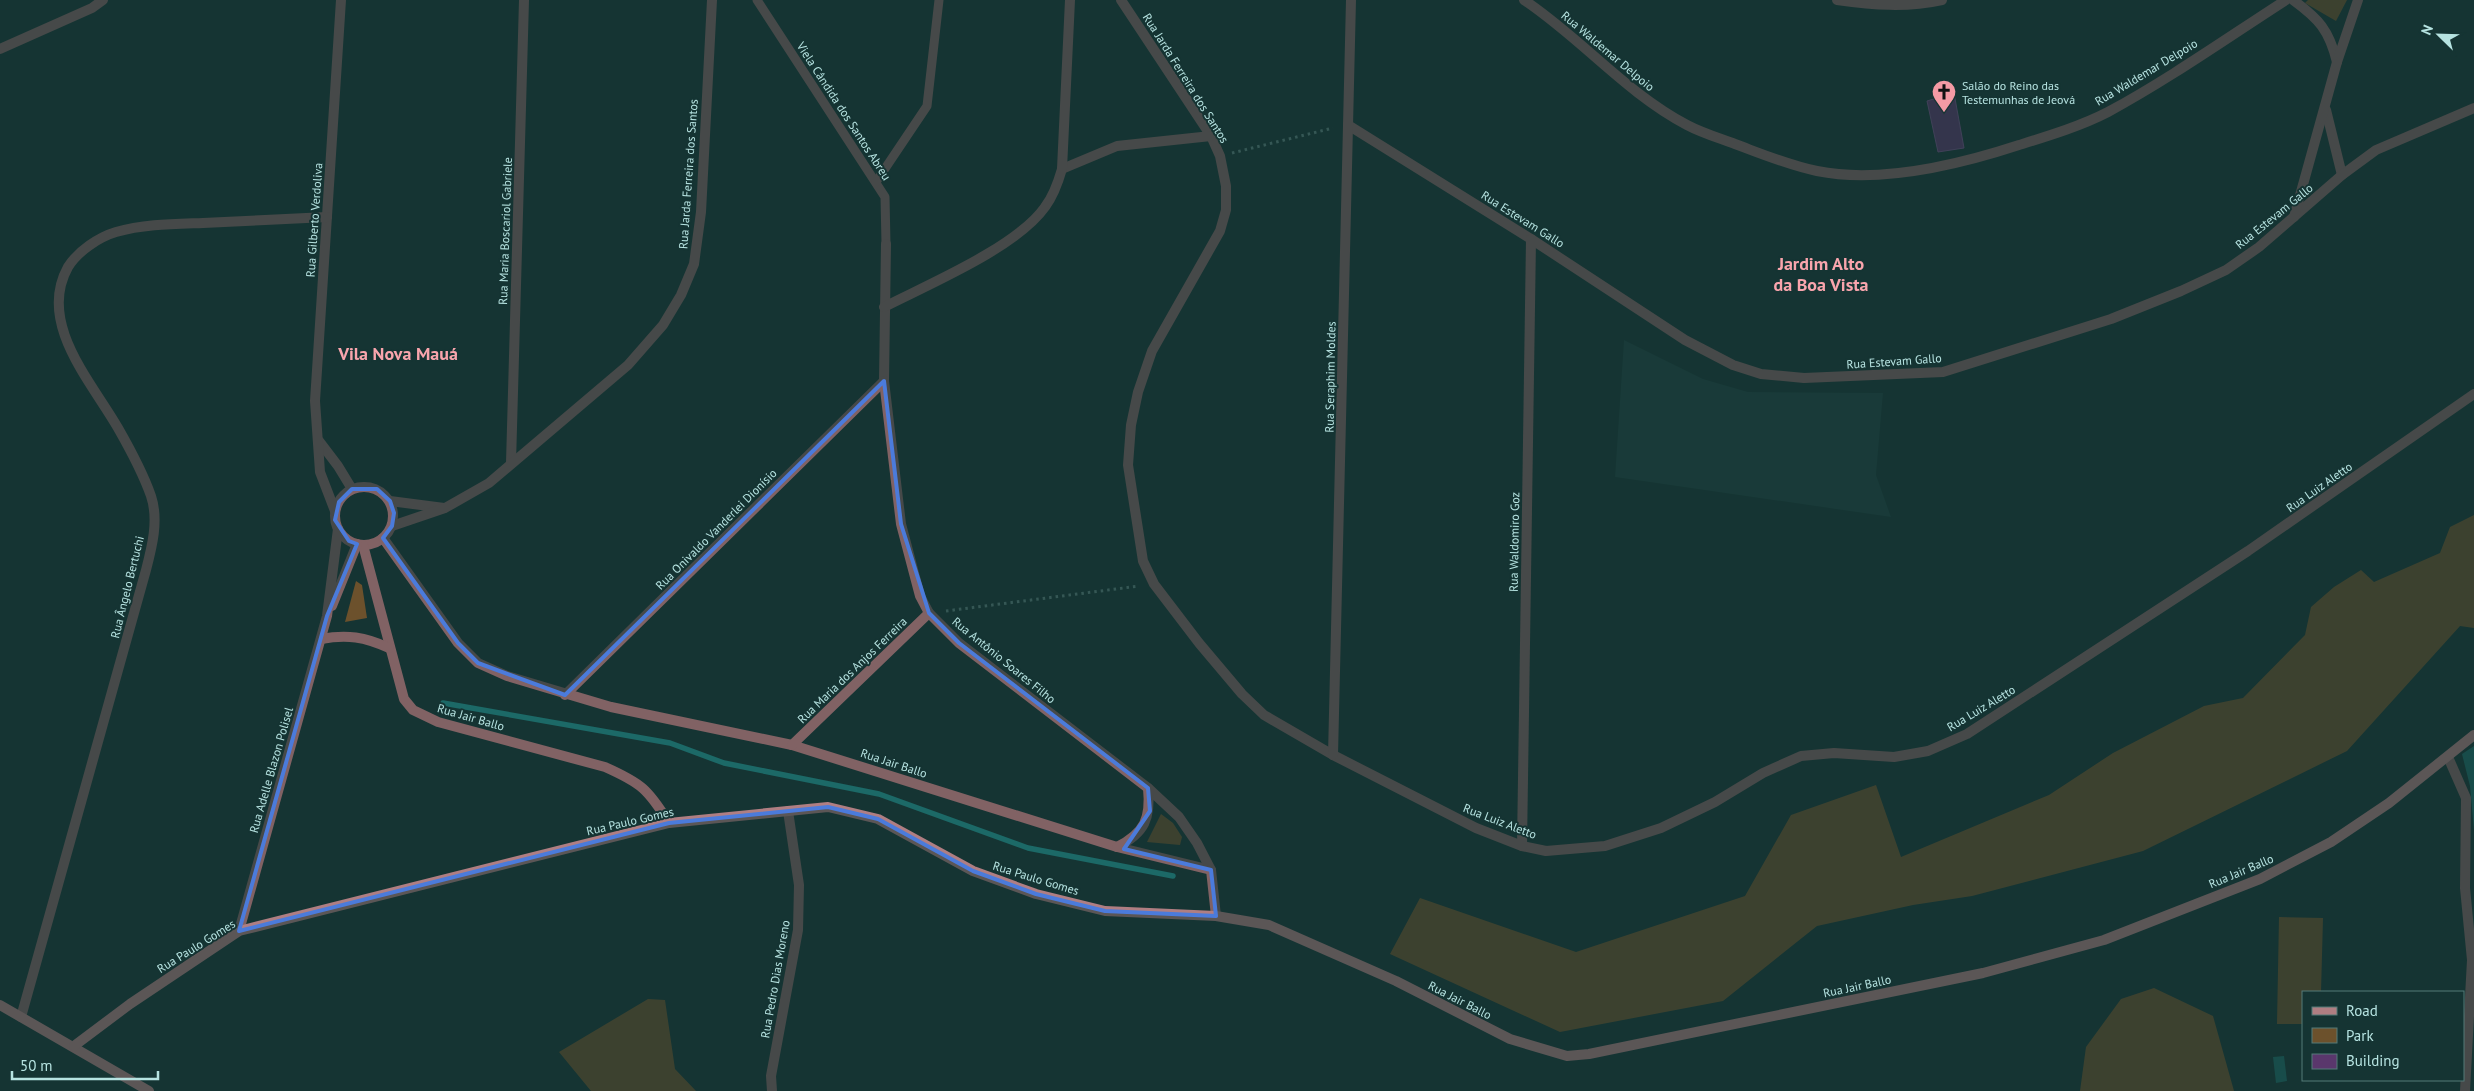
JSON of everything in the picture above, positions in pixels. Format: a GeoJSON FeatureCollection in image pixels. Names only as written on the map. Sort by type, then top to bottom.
{"type":"FeatureCollection","features":[{"type":"Feature","properties":{"kind":"main road","name":"Rua Jair Ballo"},"geometry":{"type":"LineString","coordinates":[[1216,916],[1269,925],[1396,981],[1510,1039],[1567,1056],[1589,1054],[1983,973],[2104,940],[2260,879],[2331,842],[2389,803],[2474,735]]}},
{"type":"Feature","properties":{"kind":"main road","name":"Rua Paulo Gomes"},"geometry":{"type":"LineString","coordinates":[[74,1046],[130,1004],[239,931],[669,823],[828,807],[878,819],[973,871],[1036,894],[1104,911],[1216,916]]}},
{"type":"Feature","properties":{"kind":"main road"},"geometry":{"type":"LineString","coordinates":[[0,1006],[74,1046],[150,1091]]}},
{"type":"Feature","properties":{"kind":"street"},"geometry":{"type":"LineString","coordinates":[[0,50],[92,8],[103,0]]}},
{"type":"Feature","properties":{"kind":"street","name":"Rua Gilberto Verdoliva"},"geometry":{"type":"LineString","coordinates":[[335,511],[320,472],[315,401],[341,0]]}},
{"type":"Feature","properties":{"kind":"street","name":"Rua Maria Boscariol Gabriele"},"geometry":{"type":"LineString","coordinates":[[511,463],[524,0]]}},
{"type":"Feature","properties":{"kind":"street","name":"Rua Jarda Ferreira dos Santos"},"geometry":{"type":"LineString","coordinates":[[392,526],[445,508],[489,482],[628,365],[663,325],[681,295],[694,264],[701,212],[712,0]]}},
{"type":"Feature","properties":{"kind":"street"},"geometry":{"type":"LineString","coordinates":[[884,307],[998,248],[1023,230],[1045,208],[1055,191],[1062,169],[1070,0]]}},
{"type":"Feature","properties":{"kind":"street","name":"Rua Jarda Ferreira dos Santos"},"geometry":{"type":"LineString","coordinates":[[1121,0],[1210,136],[1220,156],[1226,186],[1226,210],[1220,231],[1152,351],[1138,392],[1131,425],[1128,465],[1143,561],[1154,584],[1199,643],[1242,694],[1264,715],[1333,755]]}},
{"type":"Feature","properties":{"kind":"street","name":"Rua Seraphim Moldes"},"geometry":{"type":"LineString","coordinates":[[1333,755],[1351,0]]}},
{"type":"Feature","properties":{"kind":"street","name":"Rua Waldemar Delpoio"},"geometry":{"type":"LineString","coordinates":[[1524,0],[1544,13],[1646,100],[1689,126],[1776,160],[1818,171],[1852,174],[1888,173],[1940,167],[2046,136],[2106,113],[2286,0]]}},
{"type":"Feature","properties":{"kind":"street"},"geometry":{"type":"LineString","coordinates":[[1837,0],[1884,6],[1921,5],[1942,0]]}},
{"type":"Feature","properties":{"kind":"street"},"geometry":{"type":"LineString","coordinates":[[2293,0],[2319,20],[2331,40],[2337,62]]}},
{"type":"Feature","properties":{"kind":"street"},"geometry":{"type":"LineString","coordinates":[[2294,217],[2326,109],[2337,62],[2358,0]]}},
{"type":"Feature","properties":{"kind":"street","name":"Rua Estevam Gallo"},"geometry":{"type":"LineString","coordinates":[[1348,124],[1531,239],[1685,340],[1733,365],[1761,374],[1804,378],[1891,376],[1943,372],[2111,319],[2181,291],[2226,270],[2259,247],[2342,175],[2376,150],[2474,108]]}},
{"type":"Feature","properties":{"kind":"street"},"geometry":{"type":"LineString","coordinates":[[2326,109],[2342,175]]}},
{"type":"Feature","properties":{"kind":"street"},"geometry":{"type":"LineString","coordinates":[[1062,169],[1117,146],[1210,136]]}},
{"type":"Feature","properties":{"kind":"street","name":"Rua Ângelo Bertuchi"},"geometry":{"type":"LineString","coordinates":[[21,1016],[153,542],[154,516],[151,496],[118,428],[76,360],[61,324],[58,302],[62,278],[72,260],[89,245],[115,232],[146,226],[327,217]]}},
{"type":"Feature","properties":{"kind":"street","name":"Rua Waldomiro Goz"},"geometry":{"type":"LineString","coordinates":[[1522,846],[1531,239]]}},
{"type":"Feature","properties":{"kind":"street","name":"Rua Antônio Soares Filho"},"geometry":{"type":"LineString","coordinates":[[886,244],[884,381],[900,524],[920,596],[929,613],[959,643],[1148,788],[1178,816],[1197,843],[1211,870],[1216,916]]}},
{"type":"Feature","properties":{"kind":"street","name":"Rua Onivaldo Vanderlei Dionísio"},"geometry":{"type":"LineString","coordinates":[[565,695],[884,381]]}},
{"type":"Feature","properties":{"kind":"street","name":"Rua Luiz Aletto"},"geometry":{"type":"LineString","coordinates":[[1333,755],[1476,828],[1522,846],[1546,851],[1605,846],[1661,828],[1715,802],[1763,773],[1801,756],[1834,753],[1894,757],[1928,751],[1967,734],[2248,551],[2474,394]]}},
{"type":"Feature","properties":{"kind":"street"},"geometry":{"type":"LineString","coordinates":[[319,442],[338,466],[352,489]]}},
{"type":"Feature","properties":{"kind":"street"},"geometry":{"type":"LineString","coordinates":[[369,487],[384,494],[390,501],[394,513],[392,526],[383,538],[377,542],[360,545],[342,536],[338,529],[335,511],[344,494],[352,489],[369,487]]}},
{"type":"Feature","properties":{"kind":"street"},"geometry":{"type":"LineString","coordinates":[[390,501],[445,508]]}},
{"type":"Feature","properties":{"kind":"street","name":"Rua Adelle Blazon Polisel"},"geometry":{"type":"LineString","coordinates":[[239,931],[327,616],[338,529]]}},
{"type":"Feature","properties":{"kind":"street","name":"Rua Jair Ballo"},"geometry":{"type":"LineString","coordinates":[[383,538],[458,642],[478,663],[506,676],[565,695],[611,707],[792,744],[1117,847],[1211,870]]}},
{"type":"Feature","properties":{"kind":"street","name":"Rua Jair Ballo"},"geometry":{"type":"LineString","coordinates":[[360,545],[404,699],[413,710],[438,722],[604,767],[630,778],[652,795],[669,823]]}},
{"type":"Feature","properties":{"kind":"street","name":"Rua Adelle Blazon Polisel"},"geometry":{"type":"LineString","coordinates":[[327,616],[360,545]]}},
{"type":"Feature","properties":{"kind":"street","name":"Rua Maria dos Anjos Ferreira"},"geometry":{"type":"LineString","coordinates":[[792,744],[929,613]]}},
{"type":"Feature","properties":{"kind":"street"},"geometry":{"type":"LineString","coordinates":[[321,639],[350,636],[368,639],[389,648]]}},
{"type":"Feature","properties":{"kind":"street"},"geometry":{"type":"LineString","coordinates":[[2448,757],[2466,798],[2465,888],[2473,960],[2465,1091]]}},
{"type":"Feature","properties":{"kind":"street"},"geometry":{"type":"LineString","coordinates":[[1117,847],[1131,840],[1150,811],[1148,788]]}},
{"type":"Feature","properties":{"kind":"street","name":"Rua Pedro Dias Moreno"},"geometry":{"type":"LineString","coordinates":[[772,1091],[770,1076],[798,930],[799,885],[788,811]]}},
{"type":"Feature","properties":{"kind":"lane","name":"Viela Cândida dos Santos Abreu"},"geometry":{"type":"LineString","coordinates":[[757,0],[885,197],[886,244]]}},
{"type":"Feature","properties":{"kind":"lane"},"geometry":{"type":"LineString","coordinates":[[876,182],[927,106],[939,0]]}},
{"type":"Feature","properties":{"kind":"path"},"geometry":{"type":"LineString","coordinates":[[1220,156],[1348,124]]}},
{"type":"Feature","properties":{"kind":"path"},"geometry":{"type":"LineString","coordinates":[[929,613],[1154,584]]}},
{"type":"Feature","properties":{"kind":"highlighted area"},"geometry":{"type":"Polygon","coordinates":[[[884,381],[901,524],[929,613],[959,643],[1148,788],[1150,811],[1124,849],[1211,870],[1216,916],[1105,911],[1036,894],[973,871],[878,819],[828,807],[669,823],[239,931],[327,616],[357,544],[349,541],[335,520],[339,502],[352,489],[377,489],[390,501],[394,513],[392,526],[383,538],[458,643],[478,663],[565,695],[884,381]]]}},
{"type":"Feature","properties":{"kind":"shaded area"},"geometry":{"type":"Polygon","coordinates":[[[1624,340],[1703,379],[1748,392],[1883,393],[1876,475],[1891,517],[1615,477],[1624,340]]]}},
{"type":"Feature","properties":{"kind":"green space"},"geometry":{"type":"Polygon","coordinates":[[[2308,0],[2347,0],[2336,21],[2305,3],[2308,0]]]}},
{"type":"Feature","properties":{"kind":"green space"},"geometry":{"type":"Polygon","coordinates":[[[2474,515],[2474,628],[2460,626],[2347,751],[2143,851],[1972,896],[1913,905],[1817,926],[1723,1001],[1560,1032],[1390,954],[1420,898],[1576,952],[1745,896],[1791,815],[1876,785],[1901,857],[2049,795],[2113,753],[2204,706],[2243,698],[2305,635],[2311,607],[2334,587],[2361,570],[2374,582],[2440,553],[2450,527],[2474,515]]]}},
{"type":"Feature","properties":{"kind":"green space"},"geometry":{"type":"Polygon","coordinates":[[[356,581],[362,585],[367,618],[345,622],[356,581]]]}},
{"type":"Feature","properties":{"kind":"green space"},"geometry":{"type":"Polygon","coordinates":[[[1161,814],[1173,823],[1182,837],[1180,845],[1147,842],[1161,814]]]}},
{"type":"Feature","properties":{"kind":"green space"},"geometry":{"type":"Polygon","coordinates":[[[2279,917],[2323,918],[2321,991],[2302,991],[2302,1024],[2277,1024],[2279,917]]]}},
{"type":"Feature","properties":{"kind":"green space"},"geometry":{"type":"Polygon","coordinates":[[[2154,988],[2213,1016],[2234,1091],[2080,1091],[2086,1047],[2121,999],[2154,988]]]}},
{"type":"Feature","properties":{"kind":"green space"},"geometry":{"type":"Polygon","coordinates":[[[648,999],[665,1000],[675,1069],[696,1091],[591,1091],[559,1052],[648,999]]]}},
{"type":"Feature","properties":{"kind":"water"},"geometry":{"type":"Polygon","coordinates":[[[2474,746],[2474,830],[2470,786],[2462,754],[2474,746]]]}},
{"type":"Feature","properties":{"kind":"water"},"geometry":{"type":"Polygon","coordinates":[[[2284,1056],[2287,1081],[2276,1083],[2273,1057],[2284,1056]]]}},
{"type":"Feature","properties":{"kind":"building","name":"Salão do Reino das Testemunhas de Jeová"},"geometry":{"type":"Polygon","coordinates":[[[1954,93],[1964,148],[1938,152],[1927,101],[1954,93]]]}},
{"type":"Feature","properties":{"kind":"waterway"},"geometry":{"type":"LineString","coordinates":[[443,703],[670,743],[724,763],[879,794],[1028,848],[1173,876]]}},
{"type":"Feature","properties":{"kind":"place","name":"Salão do Reino das Testemunhas de Jeová"},"geometry":{"type":"Point","coordinates":[1944,113]}},
{"type":"Feature","properties":{"kind":"district","name":"Jardim Alto da Boa Vista"},"geometry":{"type":"Point","coordinates":[1821,273]}},
{"type":"Feature","properties":{"kind":"district","name":"Vila Nova Mauá"},"geometry":{"type":"Point","coordinates":[398,353]}}]}
